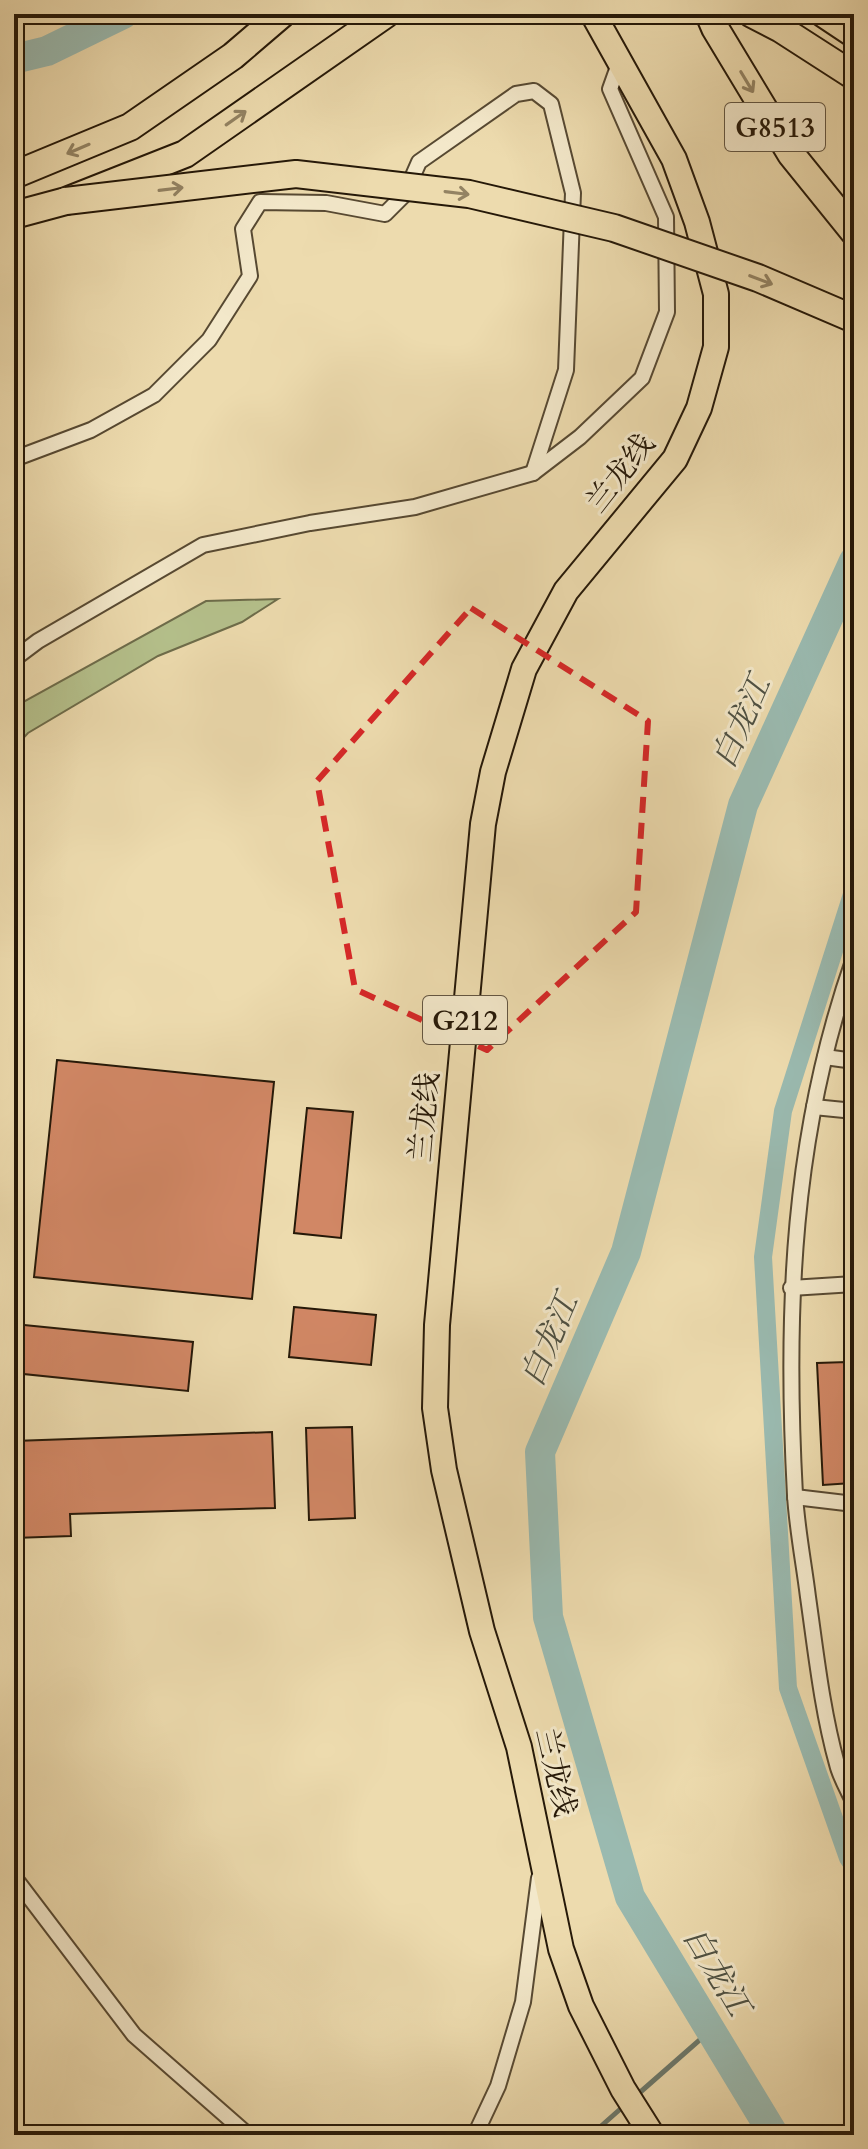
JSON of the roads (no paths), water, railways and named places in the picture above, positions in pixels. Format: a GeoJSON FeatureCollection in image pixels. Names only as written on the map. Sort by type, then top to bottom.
{"type":"FeatureCollection","features":[{"type":"Feature","properties":{"kind":"highway"},"geometry":{"type":"LineString","coordinates":[[14,175],[130,127],[233,56],[282,14]]}},
{"type":"Feature","properties":{"kind":"highway"},"geometry":{"type":"LineString","coordinates":[[14,215],[66,201],[185,154],[386,14]]}},
{"type":"Feature","properties":{"kind":"highway","name":"兰龙线"},"geometry":{"type":"LineString","coordinates":[[593,14],[674,159],[697,222],[716,294],[716,347],[699,408],[675,459],[566,591],[524,669],[493,772],[483,824],[437,1325],[435,1408],[444,1470],[482,1631],[519,1747],[561,1949],[581,2006],[645,2126]]}},
{"type":"Feature","properties":{"kind":"highway","name":"G8513"},"geometry":{"type":"LineString","coordinates":[[709,14],[791,154],[854,232]]}},
{"type":"Feature","properties":{"kind":"highway"},"geometry":{"type":"LineString","coordinates":[[752,14],[854,76]]}},
{"type":"Feature","properties":{"kind":"highway"},"geometry":{"type":"LineString","coordinates":[[824,14],[854,34]]}},
{"type":"Feature","properties":{"kind":"highway"},"geometry":{"type":"LineString","coordinates":[[66,201],[296,174],[469,194],[614,228],[758,278],[854,319]]}},
{"type":"Feature","properties":{"kind":"street"},"geometry":{"type":"LineString","coordinates":[[14,659],[38,641],[203,545],[310,523],[415,507],[533,473],[580,437],[642,378],[667,312],[666,217],[610,89],[620,61]]}},
{"type":"Feature","properties":{"kind":"street"},"geometry":{"type":"LineString","coordinates":[[14,459],[91,430],[154,395],[209,340],[250,276],[243,229],[260,202],[326,203],[385,214],[405,194],[419,162],[516,94],[534,91],[551,104],[573,193],[566,370],[533,473]]}},
{"type":"Feature","properties":{"kind":"street"},"geometry":{"type":"LineString","coordinates":[[854,958],[837,1008],[814,1107],[801,1176],[791,1288],[795,1497],[818,1669],[837,1767],[854,1803]]}},
{"type":"Feature","properties":{"kind":"street"},"geometry":{"type":"LineString","coordinates":[[825,1057],[854,1061]]}},
{"type":"Feature","properties":{"kind":"street"},"geometry":{"type":"LineString","coordinates":[[814,1107],[854,1111]]}},
{"type":"Feature","properties":{"kind":"street"},"geometry":{"type":"LineString","coordinates":[[791,1288],[854,1284]]}},
{"type":"Feature","properties":{"kind":"street"},"geometry":{"type":"LineString","coordinates":[[795,1497],[854,1504]]}},
{"type":"Feature","properties":{"kind":"street"},"geometry":{"type":"LineString","coordinates":[[475,2135],[498,2086],[523,2002],[542,1858]]}},
{"type":"Feature","properties":{"kind":"street"},"geometry":{"type":"LineString","coordinates":[[14,1877],[134,2035],[248,2135]]}},
{"type":"Feature","properties":{"kind":"waterway"},"geometry":{"type":"LineString","coordinates":[[14,59],[47,51],[123,14]]}},
{"type":"Feature","properties":{"kind":"waterway","name":"白龙江"},"geometry":{"type":"LineString","coordinates":[[774,2135],[630,1897],[548,1617],[540,1452],[626,1252],[743,805],[854,561]]}},
{"type":"Feature","properties":{"kind":"waterway"},"geometry":{"type":"LineString","coordinates":[[854,888],[783,1111],[763,1257],[788,1688],[848,1858],[854,1867]]}},
{"type":"Feature","properties":{"kind":"waterway"},"geometry":{"type":"LineString","coordinates":[[637,2095],[711,2030]]}},
{"type":"Feature","properties":{"kind":"waterway"},"geometry":{"type":"LineString","coordinates":[[591,2135],[626,2104]]}}]}
